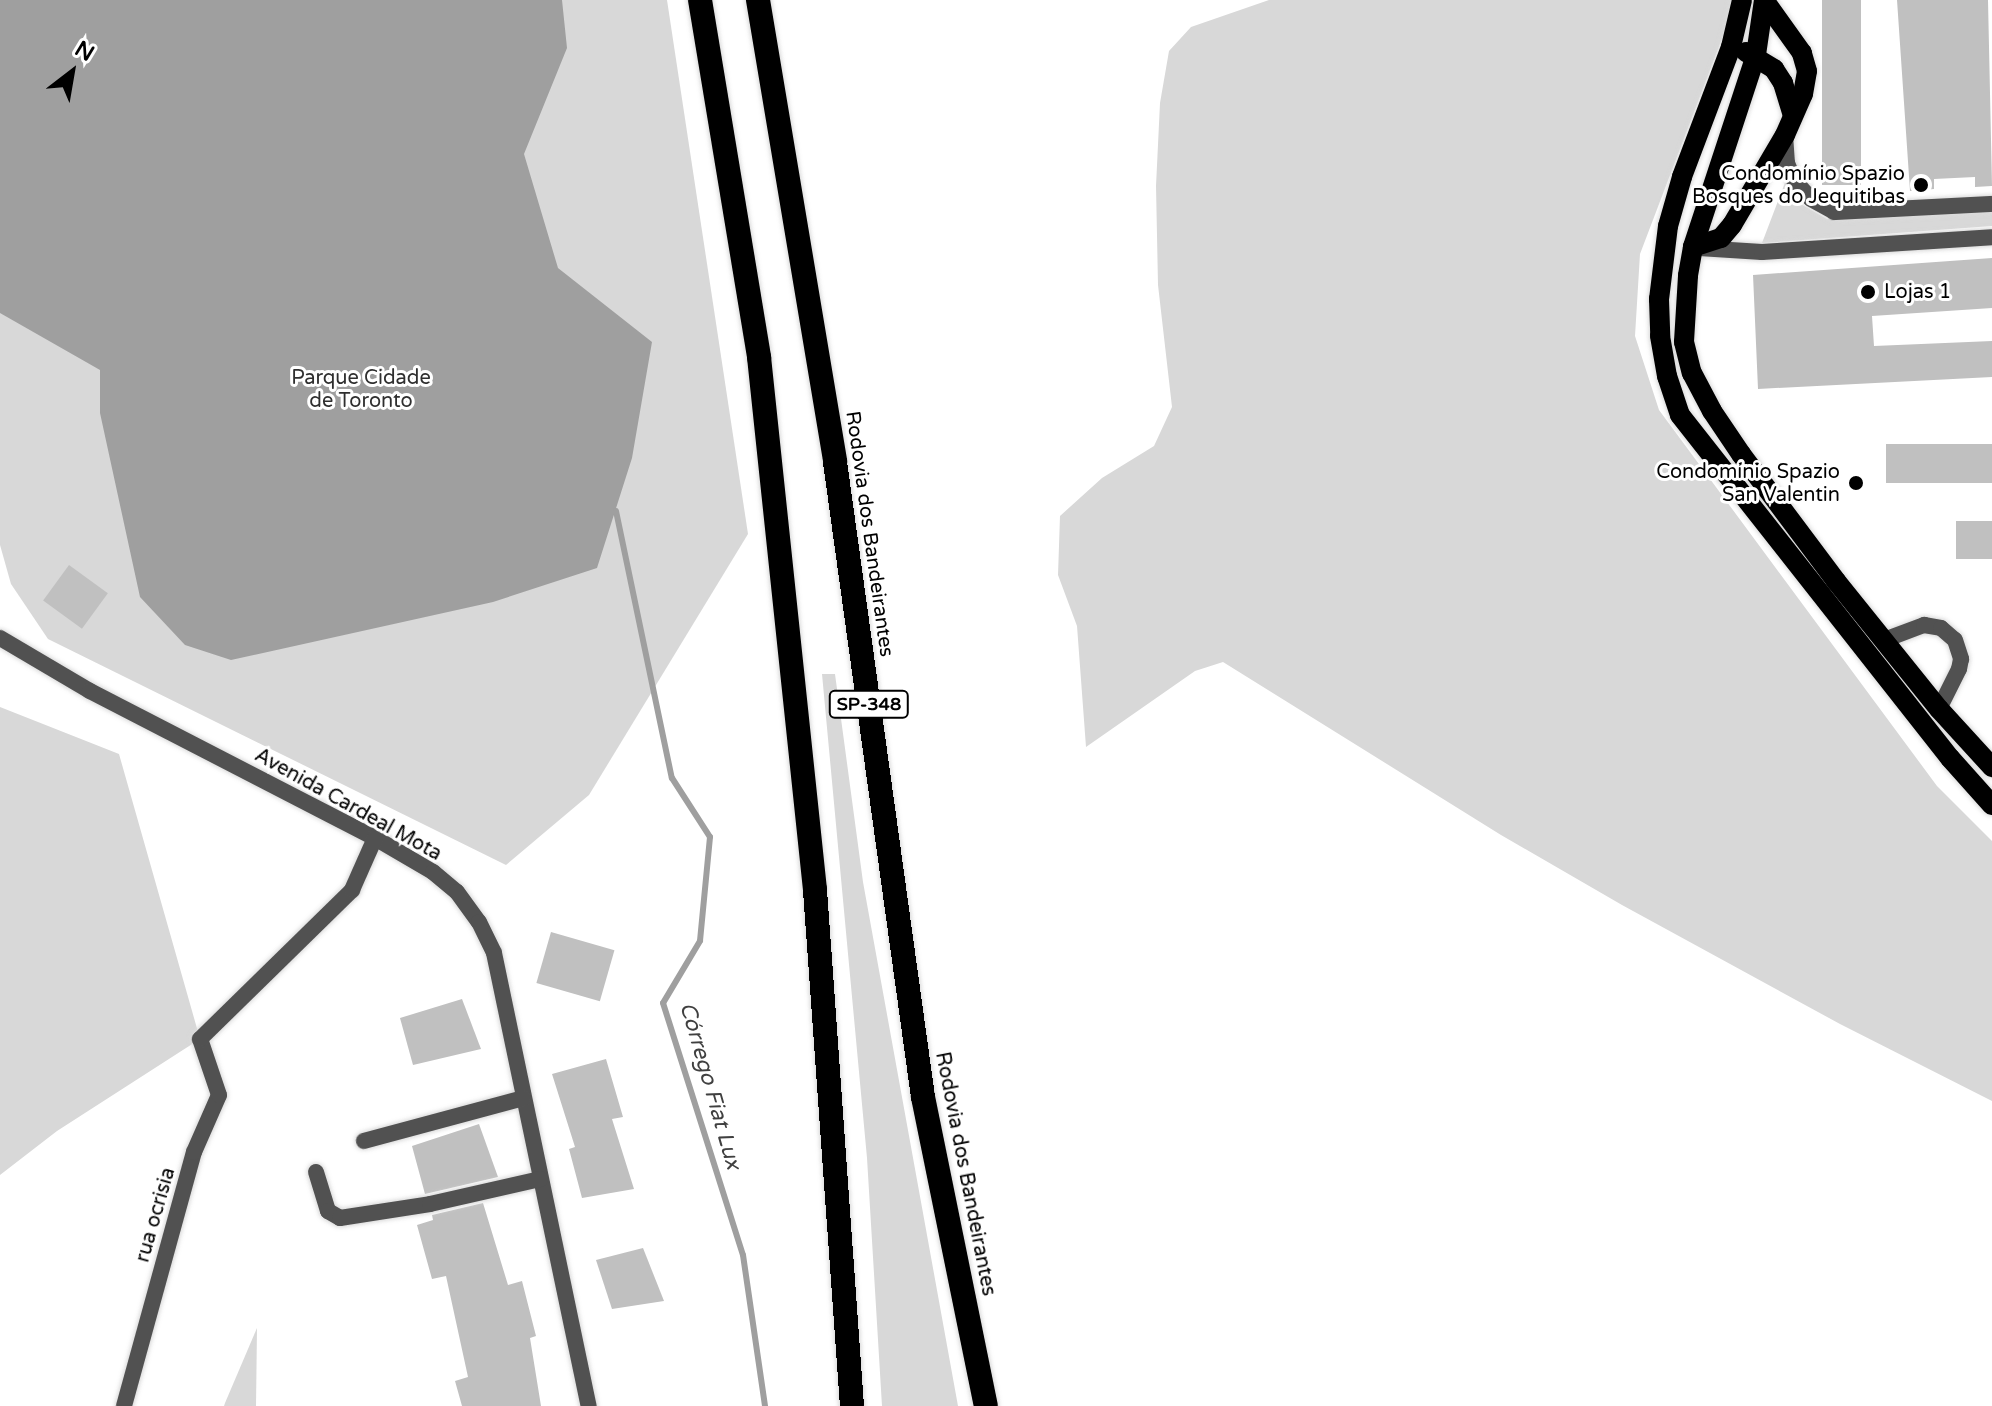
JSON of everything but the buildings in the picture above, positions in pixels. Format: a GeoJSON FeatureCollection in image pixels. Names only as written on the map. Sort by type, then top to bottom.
{"type":"FeatureCollection","features":[{"type":"Feature","properties":{"kind":"highway","name":"SP-348"},"geometry":{"type":"LineString","coordinates":[[700,0],[762,388],[815,890],[852,1406]]}},
{"type":"Feature","properties":{"kind":"highway","name":"Rodovia dos Bandeirantes"},"geometry":{"type":"LineString","coordinates":[[758,0],[835,462],[923,1097],[986,1406]]}},
{"type":"Feature","properties":{"kind":"main road"},"geometry":{"type":"LineString","coordinates":[[1742,0],[1731,47],[1682,177],[1660,267],[1660,336],[1680,415],[1950,758],[1992,805]]}},
{"type":"Feature","properties":{"kind":"main road"},"geometry":{"type":"LineString","coordinates":[[1668,226],[1679,239],[1693,247],[1721,238],[1732,225],[1785,135],[1803,94],[1807,71],[1802,53],[1764,0]]}},
{"type":"Feature","properties":{"kind":"main road"},"geometry":{"type":"LineString","coordinates":[[1764,0],[1756,55],[1693,247],[1684,304],[1684,342],[1692,373],[1712,411],[1741,454],[1939,709],[1992,767]]}},
{"type":"Feature","properties":{"kind":"main road"},"geometry":{"type":"LineString","coordinates":[[1731,47],[1756,55],[1774,69],[1783,83],[1793,115]]}},
{"type":"Feature","properties":{"kind":"street"},"geometry":{"type":"LineString","coordinates":[[1785,135],[1787,163],[1794,180],[1811,199],[1834,212],[1992,204]]}},
{"type":"Feature","properties":{"kind":"street"},"geometry":{"type":"LineString","coordinates":[[1693,247],[1762,252],[1992,237]]}},
{"type":"Feature","properties":{"kind":"street"},"geometry":{"type":"LineString","coordinates":[[1884,640],[1924,625],[1941,628],[1955,640],[1961,659],[1959,669],[1939,709]]}},
{"type":"Feature","properties":{"kind":"street","name":"Avenida Cardeal Mota"},"geometry":{"type":"LineString","coordinates":[[0,638],[90,691],[375,838],[433,872],[457,892],[479,922],[494,953],[589,1406]]}},
{"type":"Feature","properties":{"kind":"street","name":"rua ocrisia"},"geometry":{"type":"LineString","coordinates":[[124,1406],[194,1152],[219,1095],[200,1039],[352,890],[375,838]]}},
{"type":"Feature","properties":{"kind":"street"},"geometry":{"type":"LineString","coordinates":[[364,1141],[523,1098]]}},
{"type":"Feature","properties":{"kind":"street"},"geometry":{"type":"LineString","coordinates":[[316,1172],[328,1211],[340,1218],[430,1204],[540,1179]]}},
{"type":"Feature","properties":{"kind":"green space","name":"Parque Cidade de Toronto"},"geometry":{"type":"Polygon","coordinates":[[[0,0],[667,0],[748,534],[589,795],[506,865],[48,639],[11,584],[0,545],[0,0]]]}},
{"type":"Feature","properties":{"kind":"green space"},"geometry":{"type":"Polygon","coordinates":[[[1269,0],[1733,0],[1726,28],[1640,254],[1635,336],[1659,410],[1937,786],[1992,841],[1992,1101],[1840,1024],[1622,905],[1501,835],[1223,662],[1195,671],[1086,747],[1077,626],[1058,575],[1060,516],[1102,478],[1154,446],[1172,407],[1158,285],[1156,186],[1160,103],[1169,51],[1191,27],[1269,0]]]}},
{"type":"Feature","properties":{"kind":"green space"},"geometry":{"type":"Polygon","coordinates":[[[1786,180],[1799,203],[1827,219],[1992,209],[1992,226],[1762,243],[1786,180]]]}},
{"type":"Feature","properties":{"kind":"green space"},"geometry":{"type":"Polygon","coordinates":[[[822,674],[835,674],[863,882],[958,1406],[882,1406],[867,1158],[822,674]]]}},
{"type":"Feature","properties":{"kind":"green space"},"geometry":{"type":"Polygon","coordinates":[[[0,707],[119,754],[200,1039],[57,1131],[0,1175],[0,707]]]}},
{"type":"Feature","properties":{"kind":"green space"},"geometry":{"type":"Polygon","coordinates":[[[257,1328],[256,1406],[224,1406],[225,1403],[257,1328]]]}},
{"type":"Feature","properties":{"kind":"shaded area","name":"Parque Cidade de Toronto"},"geometry":{"type":"Polygon","coordinates":[[[0,0],[562,0],[567,48],[524,154],[558,268],[652,342],[632,458],[597,568],[493,602],[231,660],[185,645],[140,597],[100,413],[100,370],[0,313],[0,0]]]}},
{"type":"Feature","properties":{"kind":"waterway","name":"Córrego Fiat Lux"},"geometry":{"type":"LineString","coordinates":[[616,511],[672,778],[710,837],[700,941],[663,1003],[743,1255],[765,1406]]}},
{"type":"Feature","properties":{"kind":"place","name":"Condomínio Spazio Bosques do Jequitibas"},"geometry":{"type":"Point","coordinates":[1921,185]}},
{"type":"Feature","properties":{"kind":"place","name":"Lojas 1"},"geometry":{"type":"Point","coordinates":[1868,292]}},
{"type":"Feature","properties":{"kind":"place","name":"Condomínio Spazio San Valentin"},"geometry":{"type":"Point","coordinates":[1856,483]}}]}
